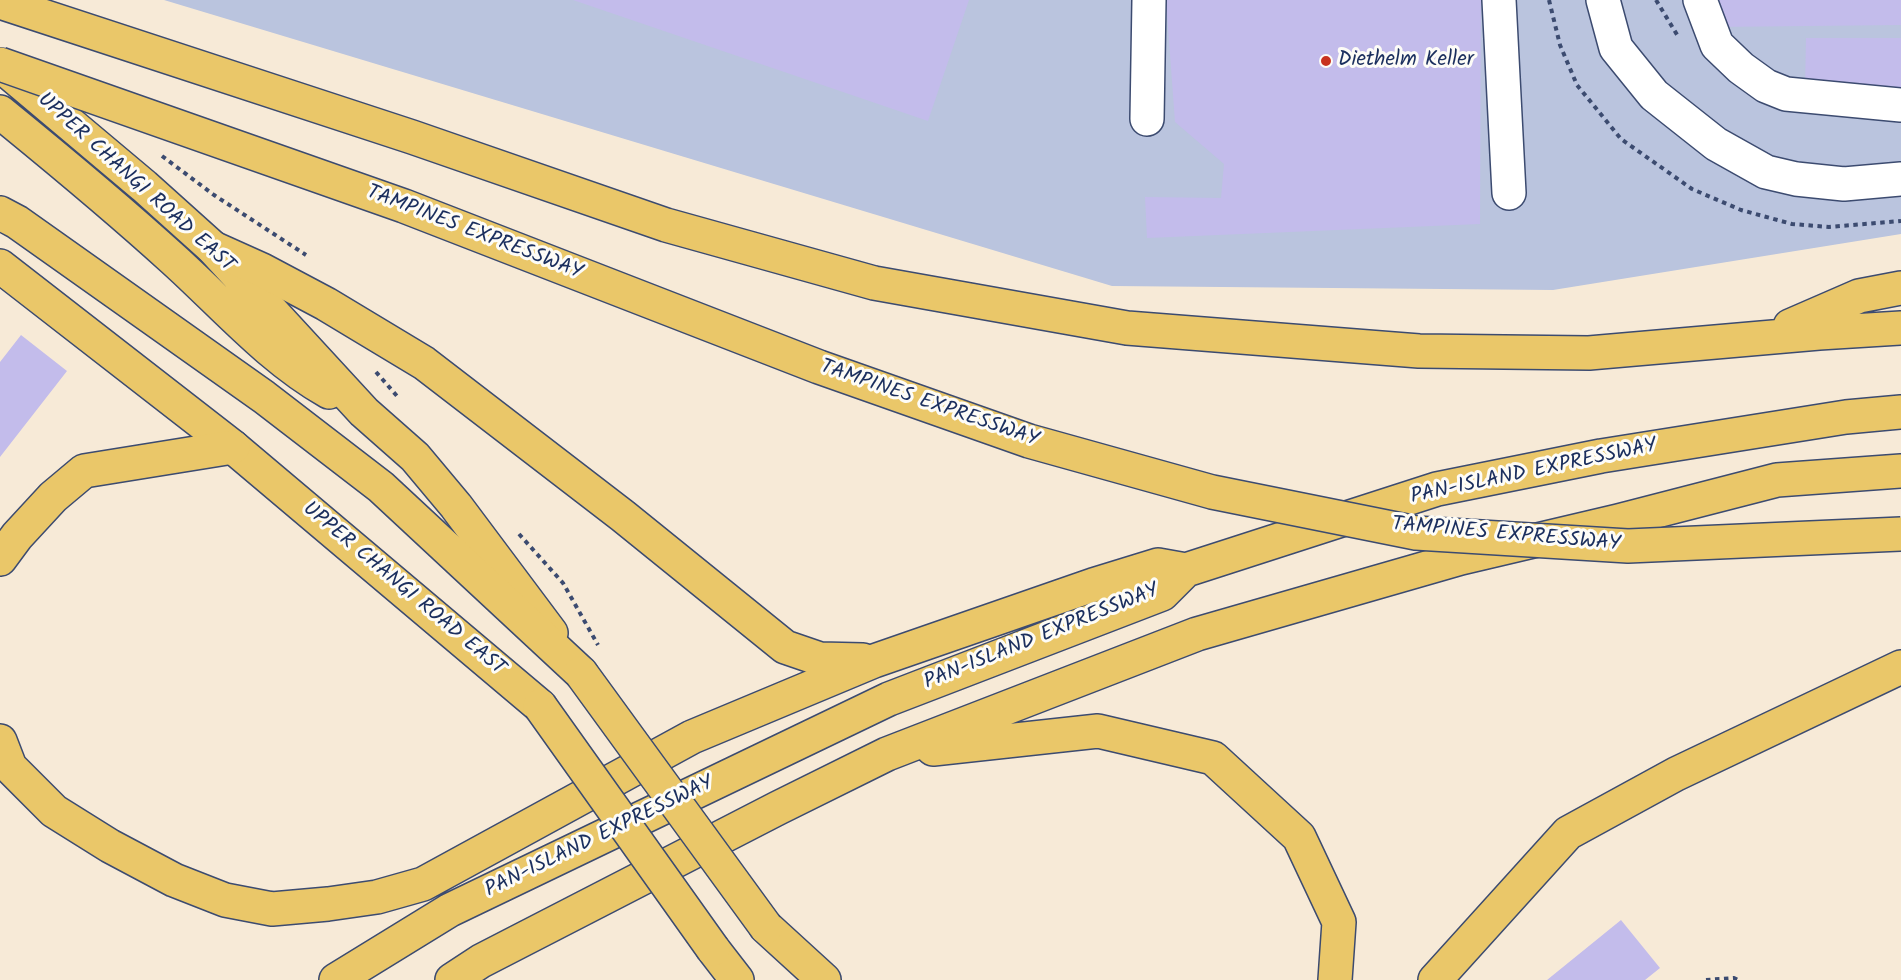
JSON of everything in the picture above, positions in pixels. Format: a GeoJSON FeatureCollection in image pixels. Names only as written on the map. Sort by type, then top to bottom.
{"type":"FeatureCollection","features":[{"type":"Feature","properties":{"kind":"main road"},"geometry":{"type":"LineString","coordinates":[[0,2],[412,137],[666,225],[874,283],[1127,328],[1419,351],[1589,353],[1901,328]]}},
{"type":"Feature","properties":{"kind":"main road","name":"UPPER CHANGI ROAD EAST"},"geometry":{"type":"LineString","coordinates":[[0,65],[144,186],[213,248],[364,412],[415,457],[456,506],[807,980]]}},
{"type":"Feature","properties":{"kind":"main road","name":"TAMPINES EXPRESSWAY"},"geometry":{"type":"LineString","coordinates":[[0,65],[404,206],[819,367],[1017,437],[1212,492],[1416,533],[1628,546],[1901,534]]}},
{"type":"Feature","properties":{"kind":"main road","name":"UPPER CHANGI ROAD EAST"},"geometry":{"type":"LineString","coordinates":[[0,112],[116,208],[271,351],[311,382],[364,412]]}},
{"type":"Feature","properties":{"kind":"main road"},"geometry":{"type":"LineString","coordinates":[[0,213],[17,222],[264,398],[381,487],[581,673]]}},
{"type":"Feature","properties":{"kind":"main road"},"geometry":{"type":"LineString","coordinates":[[213,248],[262,270],[326,304],[424,363],[623,516],[785,647],[820,659],[874,661]]}},
{"type":"Feature","properties":{"kind":"main road","name":"UPPER CHANGI ROAD EAST"},"geometry":{"type":"LineString","coordinates":[[0,266],[233,447],[540,706],[737,980]]}},
{"type":"Feature","properties":{"kind":"main road"},"geometry":{"type":"LineString","coordinates":[[1755,340],[1819,315],[1859,296],[1901,288]]}},
{"type":"Feature","properties":{"kind":"main road","name":"PAN-ISLAND EXPRESSWAY"},"geometry":{"type":"LineString","coordinates":[[336,980],[450,910],[856,714],[889,699],[1162,594],[1186,570],[1437,489],[1613,454],[1846,417],[1901,412]]}},
{"type":"Feature","properties":{"kind":"main road"},"geometry":{"type":"LineString","coordinates":[[0,559],[17,536],[53,497],[84,471],[233,447]]}},
{"type":"Feature","properties":{"kind":"main road"},"geometry":{"type":"LineString","coordinates":[[452,980],[481,961],[767,813],[887,754],[1197,634],[1461,558],[1777,480],[1901,471]]}},
{"type":"Feature","properties":{"kind":"main road"},"geometry":{"type":"LineString","coordinates":[[0,741],[10,766],[54,811],[110,846],[174,880],[225,900],[272,909],[377,897],[423,884],[692,737],[874,661],[1093,585],[1158,565],[1186,570]]}},
{"type":"Feature","properties":{"kind":"main road"},"geometry":{"type":"LineString","coordinates":[[1435,980],[1568,833],[1676,774],[1901,667]]}},
{"type":"Feature","properties":{"kind":"main road"},"geometry":{"type":"LineString","coordinates":[[887,754],[1098,731],[1213,758],[1299,837],[1340,922],[1335,980]]}},
{"type":"Feature","properties":{"kind":"main road"},"geometry":{"type":"LineString","coordinates":[[766,927],[824,980]]}},
{"type":"Feature","properties":{"kind":"street"},"geometry":{"type":"LineString","coordinates":[[1147,119],[1149,0]]}},
{"type":"Feature","properties":{"kind":"street"},"geometry":{"type":"LineString","coordinates":[[1499,0],[1509,193]]}},
{"type":"Feature","properties":{"kind":"street"},"geometry":{"type":"LineString","coordinates":[[1603,0],[1616,48],[1654,95],[1716,144],[1766,172],[1796,179],[1844,184],[1901,179]]}},
{"type":"Feature","properties":{"kind":"street"},"geometry":{"type":"LineString","coordinates":[[1700,0],[1716,45],[1741,68],[1766,86],[1786,94],[1901,105]]}},
{"type":"Feature","properties":{"kind":"path"},"geometry":{"type":"LineString","coordinates":[[1549,0],[1560,45],[1577,85],[1621,140],[1692,189],[1741,210],[1792,224],[1828,227],[1901,221]]}},
{"type":"Feature","properties":{"kind":"path"},"geometry":{"type":"LineString","coordinates":[[157,152],[214,195],[312,259]]}},
{"type":"Feature","properties":{"kind":"path"},"geometry":{"type":"LineString","coordinates":[[1706,980],[1734,978],[1738,980]]}},
{"type":"Feature","properties":{"kind":"shaded area"},"geometry":{"type":"Polygon","coordinates":[[[164,0],[1901,0],[1901,234],[1553,290],[1112,286],[164,0]]]}},
{"type":"Feature","properties":{"kind":"building"},"geometry":{"type":"Polygon","coordinates":[[[573,0],[969,0],[928,121],[573,0]]]}},
{"type":"Feature","properties":{"kind":"building","name":"Diethelm Keller"},"geometry":{"type":"Polygon","coordinates":[[[1166,0],[1481,0],[1480,224],[1147,238],[1145,197],[1221,198],[1224,164],[1175,122],[1166,0]]]}},
{"type":"Feature","properties":{"kind":"building"},"geometry":{"type":"Polygon","coordinates":[[[1713,0],[1901,0],[1901,25],[1713,27],[1713,0]]]}},
{"type":"Feature","properties":{"kind":"building"},"geometry":{"type":"Polygon","coordinates":[[[1806,38],[1901,38],[1901,90],[1805,89],[1806,38]]]}},
{"type":"Feature","properties":{"kind":"building"},"geometry":{"type":"Polygon","coordinates":[[[21,335],[67,371],[0,457],[0,362],[21,335]]]}},
{"type":"Feature","properties":{"kind":"building"},"geometry":{"type":"Polygon","coordinates":[[[1621,920],[1660,968],[1645,980],[1547,980],[1621,920]]]}},
{"type":"Feature","properties":{"kind":"place","name":"Diethelm Keller"},"geometry":{"type":"Point","coordinates":[1326,61]}}]}
